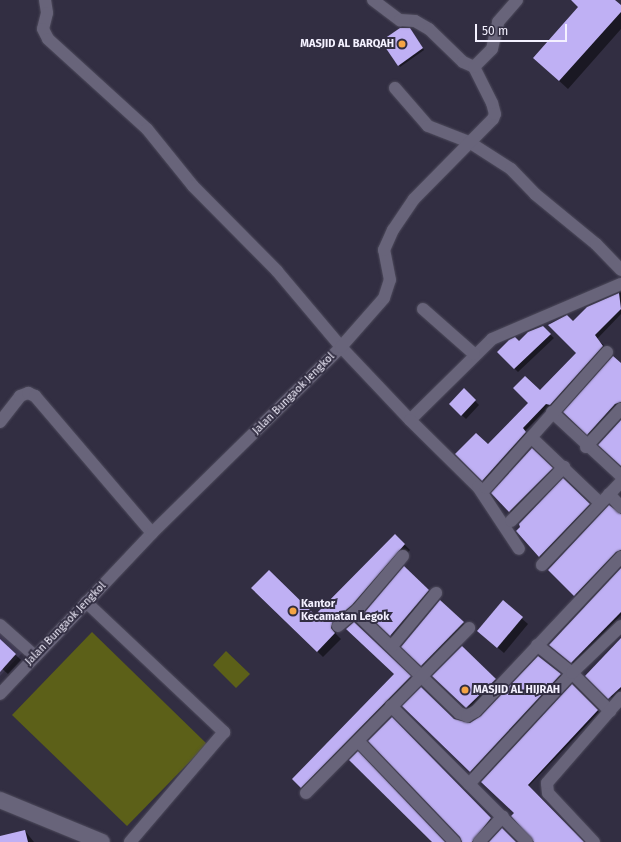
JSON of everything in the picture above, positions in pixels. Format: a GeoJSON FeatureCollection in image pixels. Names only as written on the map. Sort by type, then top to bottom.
{"type":"FeatureCollection","features":[{"type":"Feature","properties":{"kind":"street"},"geometry":{"type":"LineString","coordinates":[[45,0],[47,13],[43,29],[48,39],[147,129],[193,186],[277,271],[341,348],[388,291],[390,277],[383,256],[386,243],[393,230],[414,200],[495,114],[474,67],[463,62],[429,29],[415,21],[400,20],[373,0]]}},
{"type":"Feature","properties":{"kind":"street"},"geometry":{"type":"LineString","coordinates":[[474,67],[492,49],[498,22],[517,0]]}},
{"type":"Feature","properties":{"kind":"street"},"geometry":{"type":"LineString","coordinates":[[395,88],[428,126],[469,142],[510,169],[535,194],[596,244],[621,270]]}},
{"type":"Feature","properties":{"kind":"street"},"geometry":{"type":"LineString","coordinates":[[410,420],[474,354],[492,339],[621,284]]}},
{"type":"Feature","properties":{"kind":"street"},"geometry":{"type":"LineString","coordinates":[[423,309],[474,354]]}},
{"type":"Feature","properties":{"kind":"street","name":"Jalan Bungaok Jengkol"},"geometry":{"type":"LineString","coordinates":[[0,694],[152,533],[341,348],[410,420],[478,487],[519,549]]}},
{"type":"Feature","properties":{"kind":"street"},"geometry":{"type":"LineString","coordinates":[[486,488],[532,438],[552,412],[607,352]]}},
{"type":"Feature","properties":{"kind":"street"},"geometry":{"type":"LineString","coordinates":[[0,422],[20,396],[28,393],[35,396],[152,533]]}},
{"type":"Feature","properties":{"kind":"street"},"geometry":{"type":"LineString","coordinates":[[586,446],[621,409]]}},
{"type":"Feature","properties":{"kind":"street"},"geometry":{"type":"LineString","coordinates":[[552,412],[586,446],[621,476]]}},
{"type":"Feature","properties":{"kind":"street"},"geometry":{"type":"LineString","coordinates":[[532,438],[564,467],[604,499],[621,507]]}},
{"type":"Feature","properties":{"kind":"street"},"geometry":{"type":"LineString","coordinates":[[510,521],[564,467]]}},
{"type":"Feature","properties":{"kind":"street"},"geometry":{"type":"LineString","coordinates":[[542,565],[621,482]]}},
{"type":"Feature","properties":{"kind":"street"},"geometry":{"type":"LineString","coordinates":[[338,626],[357,610],[403,556]]}},
{"type":"Feature","properties":{"kind":"street"},"geometry":{"type":"LineString","coordinates":[[357,610],[358,615],[459,712],[467,716],[476,711],[536,645],[621,557]]}},
{"type":"Feature","properties":{"kind":"street"},"geometry":{"type":"LineString","coordinates":[[392,646],[436,593]]}},
{"type":"Feature","properties":{"kind":"street"},"geometry":{"type":"LineString","coordinates":[[86,602],[224,732],[130,842]]}},
{"type":"Feature","properties":{"kind":"street"},"geometry":{"type":"LineString","coordinates":[[0,625],[35,656]]}},
{"type":"Feature","properties":{"kind":"street"},"geometry":{"type":"LineString","coordinates":[[470,784],[572,673],[621,626]]}},
{"type":"Feature","properties":{"kind":"street"},"geometry":{"type":"LineString","coordinates":[[306,793],[392,706],[423,677],[468,628]]}},
{"type":"Feature","properties":{"kind":"street"},"geometry":{"type":"LineString","coordinates":[[536,645],[572,673],[610,711]]}},
{"type":"Feature","properties":{"kind":"street"},"geometry":{"type":"LineString","coordinates":[[594,842],[548,793],[547,783],[621,698]]}},
{"type":"Feature","properties":{"kind":"street"},"geometry":{"type":"LineString","coordinates":[[392,706],[503,816],[527,842]]}},
{"type":"Feature","properties":{"kind":"street"},"geometry":{"type":"LineString","coordinates":[[358,741],[455,842]]}},
{"type":"Feature","properties":{"kind":"street"},"geometry":{"type":"LineString","coordinates":[[0,800],[102,842]]}},
{"type":"Feature","properties":{"kind":"street"},"geometry":{"type":"LineString","coordinates":[[479,842],[503,816]]}},
{"type":"Feature","properties":{"kind":"shaded area"},"geometry":{"type":"Polygon","coordinates":[[[0,630],[24,651],[0,676],[0,668],[2,669],[16,654],[0,639],[0,630]]]}},
{"type":"Feature","properties":{"kind":"shaded area"},"geometry":{"type":"Polygon","coordinates":[[[92,632],[207,744],[127,826],[12,715],[92,632]]]}},
{"type":"Feature","properties":{"kind":"shaded area"},"geometry":{"type":"Polygon","coordinates":[[[226,651],[250,674],[236,688],[213,665],[226,651]]]}},
{"type":"Feature","properties":{"kind":"building"},"geometry":{"type":"Polygon","coordinates":[[[571,0],[615,0],[621,5],[621,12],[559,81],[533,58],[578,7],[571,0]]]}},
{"type":"Feature","properties":{"kind":"building","name":"MASJID AL BARQAH"},"geometry":{"type":"Polygon","coordinates":[[[400,28],[410,28],[423,48],[398,66],[381,41],[400,28]]]}},
{"type":"Feature","properties":{"kind":"building"},"geometry":{"type":"Polygon","coordinates":[[[619,293],[621,309],[595,335],[603,346],[550,405],[546,404],[523,428],[526,432],[482,481],[455,454],[476,433],[488,444],[528,403],[513,388],[525,376],[540,390],[576,353],[548,325],[567,315],[573,321],[587,307],[619,293]]]}},
{"type":"Feature","properties":{"kind":"building"},"geometry":{"type":"Polygon","coordinates":[[[543,326],[551,334],[514,369],[497,352],[509,340],[515,337],[519,341],[528,332],[543,326]]]}},
{"type":"Feature","properties":{"kind":"building"},"geometry":{"type":"Polygon","coordinates":[[[613,356],[621,363],[621,402],[615,404],[587,435],[563,412],[613,356]]]}},
{"type":"Feature","properties":{"kind":"building"},"geometry":{"type":"Polygon","coordinates":[[[464,388],[476,400],[461,416],[449,404],[464,388]]]}},
{"type":"Feature","properties":{"kind":"building"},"geometry":{"type":"Polygon","coordinates":[[[621,420],[621,466],[598,445],[621,420]]]}},
{"type":"Feature","properties":{"kind":"building"},"geometry":{"type":"Polygon","coordinates":[[[532,448],[553,468],[509,512],[491,493],[532,448]]]}},
{"type":"Feature","properties":{"kind":"building"},"geometry":{"type":"Polygon","coordinates":[[[563,478],[590,504],[539,557],[516,531],[520,527],[519,524],[563,478]]]}},
{"type":"Feature","properties":{"kind":"building"},"geometry":{"type":"Polygon","coordinates":[[[609,505],[621,514],[621,550],[616,552],[574,596],[548,570],[609,505]]]}},
{"type":"Feature","properties":{"kind":"building"},"geometry":{"type":"Polygon","coordinates":[[[395,534],[405,544],[352,605],[333,621],[331,628],[335,633],[317,652],[251,588],[269,570],[315,615],[395,534]]]}},
{"type":"Feature","properties":{"kind":"building"},"geometry":{"type":"Polygon","coordinates":[[[404,566],[429,590],[390,636],[365,612],[404,566]]]}},
{"type":"Feature","properties":{"kind":"building"},"geometry":{"type":"Polygon","coordinates":[[[621,568],[621,612],[571,663],[549,645],[621,568]]]}},
{"type":"Feature","properties":{"kind":"building"},"geometry":{"type":"Polygon","coordinates":[[[440,600],[464,622],[421,666],[401,647],[440,600]]]}},
{"type":"Feature","properties":{"kind":"building"},"geometry":{"type":"Polygon","coordinates":[[[503,600],[523,617],[497,648],[477,631],[503,600]]]}},
{"type":"Feature","properties":{"kind":"building"},"geometry":{"type":"Polygon","coordinates":[[[354,622],[411,676],[301,788],[292,779],[394,674],[346,629],[354,622]]]}},
{"type":"Feature","properties":{"kind":"building"},"geometry":{"type":"Polygon","coordinates":[[[621,638],[621,687],[608,699],[585,676],[621,638]]]}},
{"type":"Feature","properties":{"kind":"building"},"geometry":{"type":"Polygon","coordinates":[[[0,639],[16,654],[0,672],[0,639]]]}},
{"type":"Feature","properties":{"kind":"building","name":"MASJID AL HIJRAH"},"geometry":{"type":"Polygon","coordinates":[[[462,646],[496,679],[466,708],[432,676],[462,646]]]}},
{"type":"Feature","properties":{"kind":"building"},"geometry":{"type":"Polygon","coordinates":[[[538,656],[561,674],[470,772],[402,706],[421,687],[454,719],[470,723],[481,716],[538,656]]]}},
{"type":"Feature","properties":{"kind":"building"},"geometry":{"type":"Polygon","coordinates":[[[572,684],[598,710],[528,785],[584,842],[534,842],[511,816],[514,813],[481,782],[572,684]]]}},
{"type":"Feature","properties":{"kind":"building"},"geometry":{"type":"Polygon","coordinates":[[[392,717],[491,818],[472,842],[462,842],[460,837],[368,741],[392,717]]]}},
{"type":"Feature","properties":{"kind":"building"},"geometry":{"type":"Polygon","coordinates":[[[358,751],[445,842],[432,842],[349,760],[358,751]]]}},
{"type":"Feature","properties":{"kind":"building"},"geometry":{"type":"Polygon","coordinates":[[[502,828],[516,842],[489,842],[502,828]]]}},
{"type":"Feature","properties":{"kind":"building"},"geometry":{"type":"Polygon","coordinates":[[[25,830],[28,842],[0,842],[0,836],[25,830]]]}},
{"type":"Feature","properties":{"kind":"place","name":"MASJID AL BARQAH"},"geometry":{"type":"Point","coordinates":[402,44]}},
{"type":"Feature","properties":{"kind":"place","name":"Kantor Kecamatan Legok"},"geometry":{"type":"Point","coordinates":[293,611]}},
{"type":"Feature","properties":{"kind":"place","name":"MASJID AL HIJRAH"},"geometry":{"type":"Point","coordinates":[465,690]}}]}
